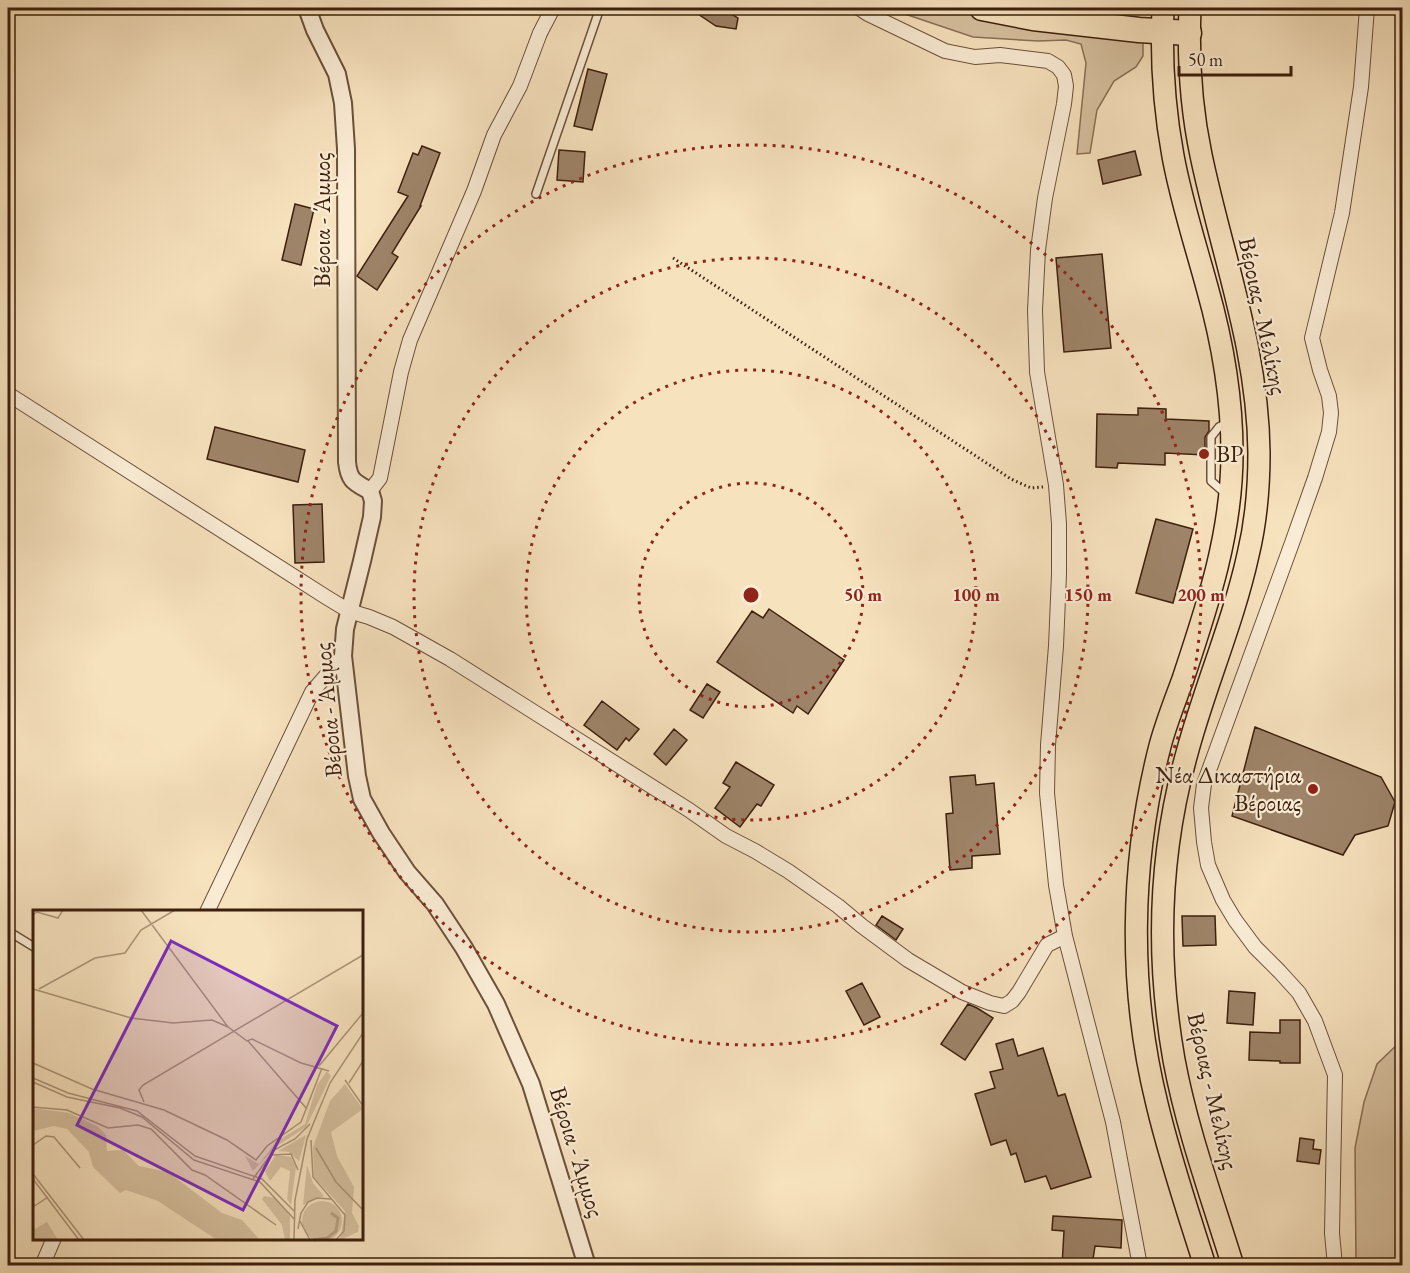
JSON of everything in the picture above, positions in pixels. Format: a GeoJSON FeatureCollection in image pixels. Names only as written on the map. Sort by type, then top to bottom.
{"type":"FeatureCollection","features":[{"type":"Feature","properties":{"kind":"highway"},"geometry":{"type":"LineString","coordinates":[[982,8],[1033,18],[1138,30],[1189,33]]}},
{"type":"Feature","properties":{"kind":"main road","name":"Βέροιας - Μελίκης"},"geometry":{"type":"LineString","coordinates":[[1163,8],[1162,32],[1173,156],[1217,327],[1229,395],[1232,455],[1230,498],[1222,550],[1209,601],[1161,743],[1145,817],[1137,901],[1138,989],[1149,1066],[1166,1141],[1204,1266]]}},
{"type":"Feature","properties":{"kind":"main road","name":"Βέροιας - Μελίκης"},"geometry":{"type":"LineString","coordinates":[[1190,8],[1189,33],[1200,153],[1244,324],[1256,392],[1259,456],[1254,529],[1248,556],[1233,612],[1187,750],[1171,822],[1163,902],[1164,986],[1174,1061],[1183,1100],[1233,1266]]}},
{"type":"Feature","properties":{"kind":"street","name":"Βέροια - Άμμος"},"geometry":{"type":"LineString","coordinates":[[307,8],[315,30],[337,74],[343,103],[346,149],[348,475],[353,482],[370,491],[374,501],[345,629],[343,656],[357,776],[362,799],[407,872],[435,904],[464,948],[495,1004],[531,1084],[587,1266]]}},
{"type":"Feature","properties":{"kind":"street"},"geometry":{"type":"LineString","coordinates":[[370,491],[380,478],[401,372],[410,340],[474,191],[494,135],[520,86],[540,33],[553,8]]}},
{"type":"Feature","properties":{"kind":"street"},"geometry":{"type":"LineString","coordinates":[[859,8],[945,51],[975,57],[1000,55],[1048,61],[1064,75],[1066,86],[1064,104],[1045,198],[1038,250],[1035,310],[1036,372],[1056,486],[1059,524],[1056,646],[1047,793],[1056,885],[1065,936],[1113,1122],[1140,1266]]}},
{"type":"Feature","properties":{"kind":"street"},"geometry":{"type":"LineString","coordinates":[[1335,1266],[1332,1233],[1335,1075],[1315,1021],[1299,993],[1256,947],[1234,920],[1223,900],[1208,864],[1203,842],[1201,808],[1204,784],[1296,532],[1329,432],[1331,413],[1329,396],[1312,338],[1342,213],[1362,87],[1367,8]]}},
{"type":"Feature","properties":{"kind":"street"},"geometry":{"type":"LineString","coordinates":[[8,394],[256,554],[349,611],[393,627],[450,659],[689,810],[726,836],[788,871],[908,960],[962,992],[990,1003],[1004,1005],[1012,1001],[1047,945],[1065,936]]}},
{"type":"Feature","properties":{"kind":"street"},"geometry":{"type":"LineString","coordinates":[[208,910],[312,692],[343,656]]}},
{"type":"Feature","properties":{"kind":"street"},"geometry":{"type":"LineString","coordinates":[[42,1266],[54,1240]]}},
{"type":"Feature","properties":{"kind":"lane"},"geometry":{"type":"LineString","coordinates":[[536,194],[600,8]]}},
{"type":"Feature","properties":{"kind":"lane"},"geometry":{"type":"LineString","coordinates":[[8,931],[33,946]]}},
{"type":"Feature","properties":{"kind":"path"},"geometry":{"type":"LineString","coordinates":[[673,258],[1011,479],[1032,488],[1056,486]]}},
{"type":"Feature","properties":{"kind":"shaded area"},"geometry":{"type":"Polygon","coordinates":[[[891,8],[956,8],[1025,24],[1143,40],[1143,56],[1136,67],[1114,81],[1097,110],[1090,153],[1077,154],[1086,63],[1081,44],[1066,40],[1038,41],[973,37],[891,8]]]}},
{"type":"Feature","properties":{"kind":"shaded area"},"geometry":{"type":"Polygon","coordinates":[[[1402,1040],[1402,1265],[1356,1265],[1355,1148],[1364,1102],[1377,1064],[1402,1040]]]}},
{"type":"Feature","properties":{"kind":"building"},"geometry":{"type":"Polygon","coordinates":[[[689,8],[722,8],[738,18],[736,29],[716,26],[689,8]]]}},
{"type":"Feature","properties":{"kind":"building"},"geometry":{"type":"Polygon","coordinates":[[[588,69],[607,74],[592,130],[574,126],[588,69]]]}},
{"type":"Feature","properties":{"kind":"building"},"geometry":{"type":"Polygon","coordinates":[[[422,146],[440,153],[421,206],[392,253],[398,257],[377,290],[357,276],[408,196],[398,192],[413,153],[418,155],[422,146]]]}},
{"type":"Feature","properties":{"kind":"building"},"geometry":{"type":"Polygon","coordinates":[[[559,150],[585,152],[583,182],[557,180],[559,150]]]}},
{"type":"Feature","properties":{"kind":"building"},"geometry":{"type":"Polygon","coordinates":[[[1135,151],[1141,175],[1103,184],[1098,160],[1135,151]]]}},
{"type":"Feature","properties":{"kind":"building"},"geometry":{"type":"Polygon","coordinates":[[[295,204],[314,209],[301,265],[282,260],[295,204]]]}},
{"type":"Feature","properties":{"kind":"building"},"geometry":{"type":"Polygon","coordinates":[[[1102,254],[1111,348],[1064,352],[1056,258],[1102,254]]]}},
{"type":"Feature","properties":{"kind":"building"},"geometry":{"type":"Polygon","coordinates":[[[1138,408],[1166,409],[1166,419],[1209,421],[1209,431],[1205,437],[1205,455],[1165,453],[1165,465],[1118,463],[1117,468],[1096,467],[1097,414],[1138,415],[1138,408]]]}},
{"type":"Feature","properties":{"kind":"building"},"geometry":{"type":"Polygon","coordinates":[[[215,427],[305,450],[298,482],[207,459],[215,427]]]}},
{"type":"Feature","properties":{"kind":"building"},"geometry":{"type":"Polygon","coordinates":[[[322,504],[324,562],[295,563],[293,505],[322,504]]]}},
{"type":"Feature","properties":{"kind":"building"},"geometry":{"type":"Polygon","coordinates":[[[1156,519],[1193,529],[1173,603],[1136,593],[1156,519]]]}},
{"type":"Feature","properties":{"kind":"building"},"geometry":{"type":"Polygon","coordinates":[[[769,609],[844,660],[808,714],[797,706],[793,713],[717,662],[752,611],[763,618],[769,609]]]}},
{"type":"Feature","properties":{"kind":"building"},"geometry":{"type":"Polygon","coordinates":[[[707,684],[720,692],[703,718],[690,710],[707,684]]]}},
{"type":"Feature","properties":{"kind":"building"},"geometry":{"type":"Polygon","coordinates":[[[602,701],[639,729],[629,741],[626,738],[617,750],[584,725],[602,701]]]}},
{"type":"Feature","properties":{"kind":"building","name":"Νέα Δικαστήρια Βέροιας"},"geometry":{"type":"Polygon","coordinates":[[[1255,727],[1381,777],[1395,802],[1388,826],[1355,835],[1343,855],[1232,816],[1255,727]]]}},
{"type":"Feature","properties":{"kind":"building"},"geometry":{"type":"Polygon","coordinates":[[[674,729],[687,740],[666,765],[654,754],[674,729]]]}},
{"type":"Feature","properties":{"kind":"building"},"geometry":{"type":"Polygon","coordinates":[[[736,762],[774,785],[761,806],[757,804],[740,827],[715,808],[730,787],[723,783],[736,762]]]}},
{"type":"Feature","properties":{"kind":"building"},"geometry":{"type":"Polygon","coordinates":[[[975,775],[976,785],[994,783],[1000,854],[972,856],[972,868],[950,870],[946,814],[953,813],[950,777],[975,775]]]}},
{"type":"Feature","properties":{"kind":"building"},"geometry":{"type":"Polygon","coordinates":[[[882,916],[903,929],[896,940],[876,925],[882,916]]]}},
{"type":"Feature","properties":{"kind":"building"},"geometry":{"type":"Polygon","coordinates":[[[1182,916],[1215,916],[1216,945],[1183,946],[1182,916]]]}},
{"type":"Feature","properties":{"kind":"building"},"geometry":{"type":"Polygon","coordinates":[[[862,983],[880,1017],[864,1025],[846,991],[862,983]]]}},
{"type":"Feature","properties":{"kind":"building"},"geometry":{"type":"Polygon","coordinates":[[[1229,991],[1255,993],[1253,1025],[1227,1023],[1229,991]]]}},
{"type":"Feature","properties":{"kind":"building"},"geometry":{"type":"Polygon","coordinates":[[[968,1004],[993,1018],[965,1060],[941,1044],[968,1004]]]}},
{"type":"Feature","properties":{"kind":"building"},"geometry":{"type":"Polygon","coordinates":[[[1280,1020],[1300,1020],[1300,1063],[1249,1060],[1250,1032],[1280,1033],[1280,1020]]]}},
{"type":"Feature","properties":{"kind":"building"},"geometry":{"type":"Polygon","coordinates":[[[1013,1039],[1018,1056],[1043,1048],[1058,1096],[1065,1094],[1091,1177],[1051,1189],[1046,1176],[1025,1182],[1016,1153],[1011,1155],[1006,1140],[991,1145],[975,1094],[995,1088],[990,1072],[1003,1069],[996,1044],[1013,1039]]]}},
{"type":"Feature","properties":{"kind":"building"},"geometry":{"type":"Polygon","coordinates":[[[1300,1138],[1314,1140],[1313,1149],[1321,1150],[1319,1164],[1297,1161],[1300,1138]]]}},
{"type":"Feature","properties":{"kind":"building"},"geometry":{"type":"Polygon","coordinates":[[[1053,1216],[1122,1220],[1121,1248],[1095,1246],[1092,1266],[1062,1266],[1064,1231],[1052,1230],[1053,1216]]]}},
{"type":"Feature","properties":{"kind":"place","name":"BP"},"geometry":{"type":"Point","coordinates":[1204,454]}},
{"type":"Feature","properties":{"kind":"place","name":"Νέα Δικαστήρια Βέροιας"},"geometry":{"type":"Point","coordinates":[1313,789]}}]}
